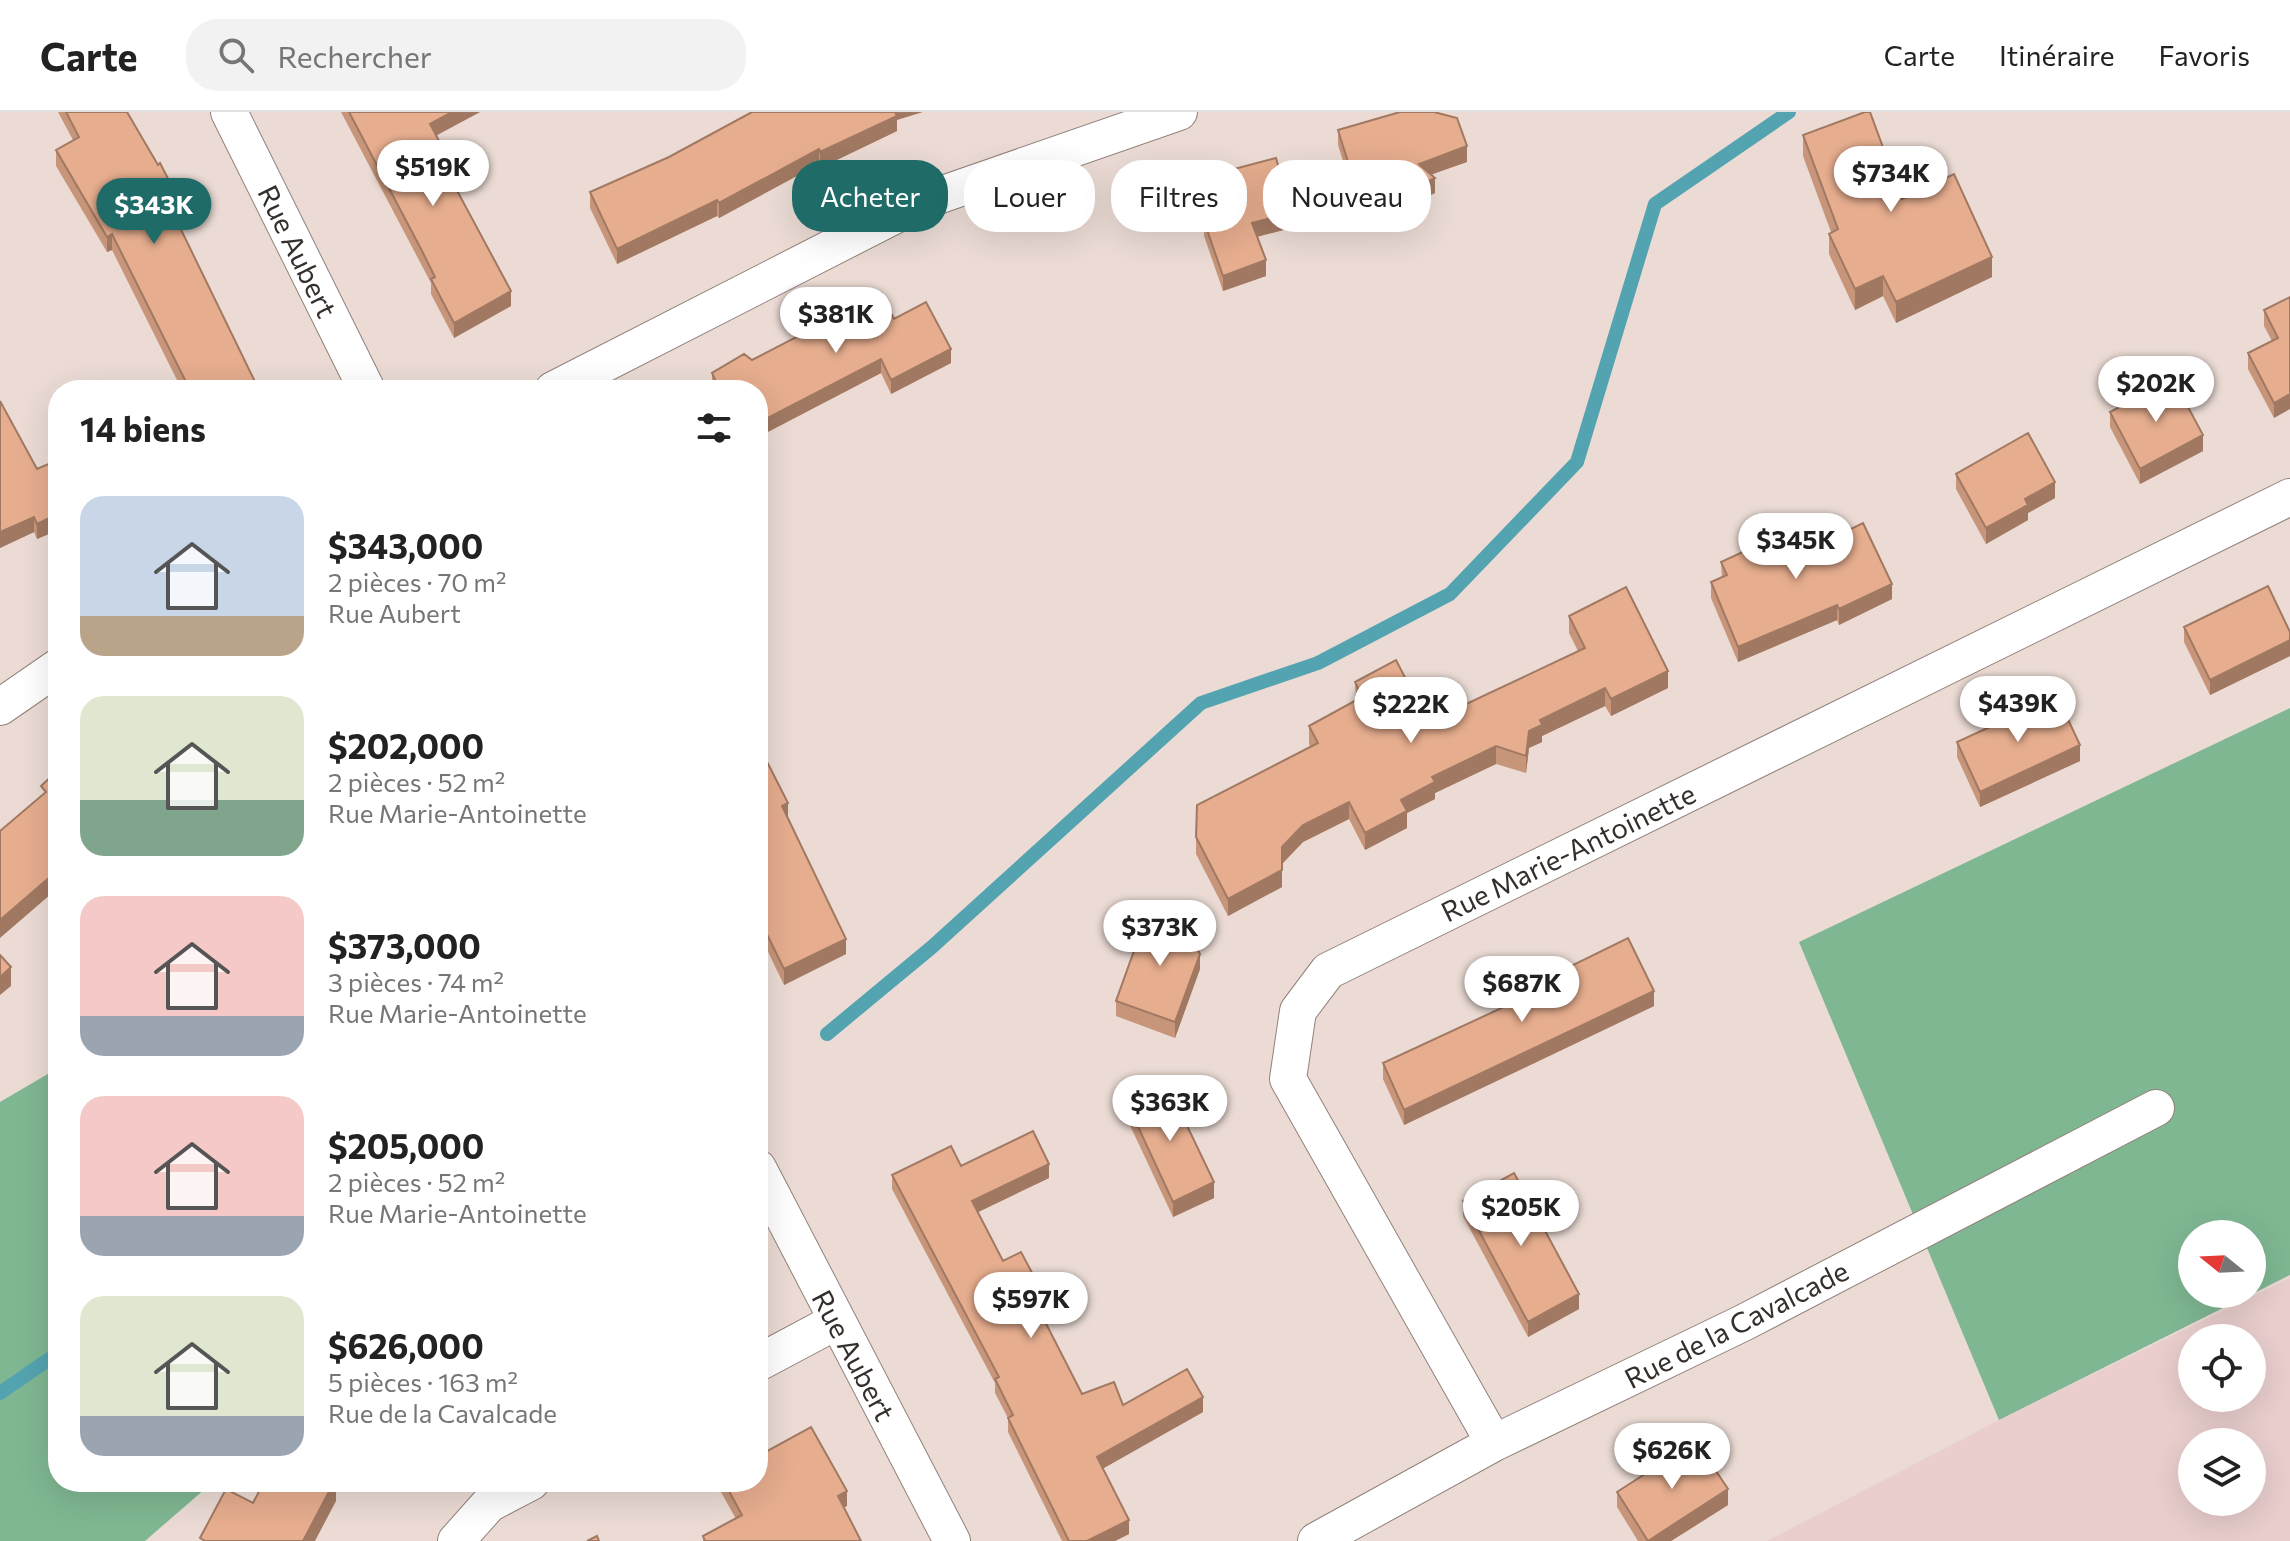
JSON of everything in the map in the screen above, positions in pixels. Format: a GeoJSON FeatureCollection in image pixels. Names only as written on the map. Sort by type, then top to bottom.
{"type":"FeatureCollection","features":[{"type":"Feature","properties":{"kind":"street","name":"Rue Aubert"},"geometry":{"type":"LineString","coordinates":[[229,112],[362,380]]}},
{"type":"Feature","properties":{"kind":"street"},"geometry":{"type":"LineString","coordinates":[[573,380],[923,201],[1179,112]]}},
{"type":"Feature","properties":{"kind":"street","name":"Rue Marie-Antoinette"},"geometry":{"type":"LineString","coordinates":[[1494,1443],[1288,1079],[1298,1011],[1328,971],[2290,497]]}},
{"type":"Feature","properties":{"kind":"street"},"geometry":{"type":"LineString","coordinates":[[0,707],[48,674]]}},
{"type":"Feature","properties":{"kind":"street","name":"Rue de la Cavalcade"},"geometry":{"type":"LineString","coordinates":[[1316,1541],[1494,1443],[1743,1323],[2156,1108]]}},
{"type":"Feature","properties":{"kind":"street","name":"Rue Aubert"},"geometry":{"type":"LineString","coordinates":[[768,1188],[835,1322],[952,1541]]}},
{"type":"Feature","properties":{"kind":"street"},"geometry":{"type":"LineString","coordinates":[[768,1358],[835,1322]]}},
{"type":"Feature","properties":{"kind":"street"},"geometry":{"type":"LineString","coordinates":[[456,1541],[489,1504],[512,1492]]}},
{"type":"Feature","properties":{"kind":"shaded area"},"geometry":{"type":"Polygon","coordinates":[[[2290,1278],[2290,1541],[1767,1541],[1999,1420],[2178,1333],[2178,1412],[2266,1412],[2266,1324],[2196,1324],[2229,1308],[2266,1308],[2266,1290],[2290,1278]]]}},
{"type":"Feature","properties":{"kind":"green space"},"geometry":{"type":"Polygon","coordinates":[[[2290,708],[2290,1275],[2266,1287],[2266,1220],[2178,1220],[2178,1308],[2223,1308],[2191,1324],[2178,1324],[2178,1330],[1999,1420],[1799,942],[2290,708]]]}},
{"type":"Feature","properties":{"kind":"green space"},"geometry":{"type":"Polygon","coordinates":[[[48,1074],[48,1492],[201,1492],[145,1541],[0,1541],[0,1102],[48,1074]]]}},
{"type":"Feature","properties":{"kind":"building"},"geometry":{"type":"Polygon","coordinates":[[[66,112],[127,112],[158,165],[160,163],[180,202],[170,207],[254,380],[185,380],[112,234],[107,237],[56,150],[79,137],[66,112]]]}},
{"type":"Feature","properties":{"kind":"building"},"geometry":{"type":"Polygon","coordinates":[[[349,112],[452,112],[430,124],[454,169],[447,172],[511,291],[454,323],[431,279],[435,277],[349,112]]]}},
{"type":"Feature","properties":{"kind":"building"},"geometry":{"type":"Polygon","coordinates":[[[752,112],[895,112],[897,116],[820,152],[819,149],[799,160],[792,160],[792,164],[719,203],[717,200],[617,249],[590,192],[669,157],[752,112]]]}},
{"type":"Feature","properties":{"kind":"building"},"geometry":{"type":"Polygon","coordinates":[[[1400,112],[1434,112],[1457,118],[1467,146],[1430,160],[1347,160],[1338,130],[1400,112]]]}},
{"type":"Feature","properties":{"kind":"building"},"geometry":{"type":"Polygon","coordinates":[[[1870,112],[1902,199],[1954,174],[1992,257],[1896,302],[1883,276],[1855,289],[1829,234],[1838,229],[1803,135],[1870,112]]]}},
{"type":"Feature","properties":{"kind":"building"},"geometry":{"type":"Polygon","coordinates":[[[1263,161],[1263,220],[1252,223],[1266,260],[1223,276],[1208,232],[1247,232],[1247,166],[1263,161]]]}},
{"type":"Feature","properties":{"kind":"building"},"geometry":{"type":"Polygon","coordinates":[[[881,293],[894,319],[926,302],[951,349],[891,380],[881,359],[768,418],[768,380],[715,380],[712,373],[744,354],[752,360],[881,293]]]}},
{"type":"Feature","properties":{"kind":"building"},"geometry":{"type":"Polygon","coordinates":[[[2290,297],[2290,394],[2274,403],[2248,353],[2278,338],[2264,310],[2290,297]]]}},
{"type":"Feature","properties":{"kind":"building"},"geometry":{"type":"Polygon","coordinates":[[[2173,379],[2203,435],[2140,469],[2110,412],[2173,379]]]}},
{"type":"Feature","properties":{"kind":"building"},"geometry":{"type":"Polygon","coordinates":[[[0,401],[37,469],[48,464],[48,519],[37,524],[34,517],[0,532],[0,401]]]}},
{"type":"Feature","properties":{"kind":"building"},"geometry":{"type":"Polygon","coordinates":[[[2028,433],[2055,482],[2025,499],[2028,505],[1986,528],[1956,474],[2028,433]]]}},
{"type":"Feature","properties":{"kind":"building"},"geometry":{"type":"Polygon","coordinates":[[[1863,523],[1892,584],[1839,609],[1837,605],[1738,647],[1711,582],[1727,575],[1721,562],[1799,526],[1812,548],[1863,523]]]}},
{"type":"Feature","properties":{"kind":"building"},"geometry":{"type":"Polygon","coordinates":[[[2268,586],[2290,632],[2290,640],[2210,680],[2184,627],[2268,586]]]}},
{"type":"Feature","properties":{"kind":"building"},"geometry":{"type":"Polygon","coordinates":[[[1626,587],[1668,671],[1611,699],[1605,688],[1540,720],[1542,725],[1529,731],[1526,756],[1496,746],[1432,777],[1435,782],[1401,800],[1407,811],[1365,833],[1349,802],[1303,825],[1282,847],[1282,870],[1228,899],[1196,837],[1197,805],[1318,743],[1309,726],[1362,697],[1355,682],[1396,660],[1428,722],[1585,648],[1569,616],[1626,587]]]}},
{"type":"Feature","properties":{"kind":"building"},"geometry":{"type":"Polygon","coordinates":[[[2057,696],[2080,745],[1980,792],[1957,742],[2057,696]]]}},
{"type":"Feature","properties":{"kind":"building"},"geometry":{"type":"Polygon","coordinates":[[[768,764],[788,803],[782,806],[846,939],[784,969],[768,936],[768,764]]]}},
{"type":"Feature","properties":{"kind":"building"},"geometry":{"type":"Polygon","coordinates":[[[48,779],[48,879],[0,920],[0,831],[46,792],[41,786],[48,779]]]}},
{"type":"Feature","properties":{"kind":"building"},"geometry":{"type":"Polygon","coordinates":[[[1148,912],[1185,925],[1200,954],[1175,1022],[1116,1001],[1148,912]]]}},
{"type":"Feature","properties":{"kind":"building"},"geometry":{"type":"Polygon","coordinates":[[[1628,938],[1654,991],[1404,1110],[1383,1063],[1521,999],[1518,992],[1628,938]]]}},
{"type":"Feature","properties":{"kind":"building"},"geometry":{"type":"Polygon","coordinates":[[[0,955],[11,967],[0,977],[0,955]]]}},
{"type":"Feature","properties":{"kind":"building"},"geometry":{"type":"Polygon","coordinates":[[[1167,1084],[1214,1182],[1173,1202],[1127,1103],[1167,1084]]]}},
{"type":"Feature","properties":{"kind":"building"},"geometry":{"type":"Polygon","coordinates":[[[1033,1131],[1049,1164],[972,1201],[1003,1261],[1021,1252],[1047,1301],[1037,1306],[1082,1394],[1114,1382],[1123,1405],[1187,1369],[1203,1397],[1097,1457],[1129,1520],[1087,1541],[1069,1541],[1008,1418],[1013,1415],[995,1379],[999,1377],[892,1175],[951,1146],[961,1166],[1033,1131]]]}},
{"type":"Feature","properties":{"kind":"building"},"geometry":{"type":"Polygon","coordinates":[[[1514,1173],[1579,1294],[1528,1322],[1463,1201],[1514,1173]]]}},
{"type":"Feature","properties":{"kind":"building"},"geometry":{"type":"Polygon","coordinates":[[[811,1427],[847,1491],[838,1496],[861,1541],[705,1541],[703,1536],[742,1515],[729,1492],[768,1492],[768,1451],[811,1427]]]}},
{"type":"Feature","properties":{"kind":"building"},"geometry":{"type":"Polygon","coordinates":[[[1696,1441],[1728,1489],[1648,1541],[1617,1492],[1696,1441]]]}},
{"type":"Feature","properties":{"kind":"building"},"geometry":{"type":"Polygon","coordinates":[[[224,1492],[232,1492],[253,1503],[259,1492],[329,1492],[303,1541],[205,1541],[200,1538],[224,1492]]]}},
{"type":"Feature","properties":{"kind":"waterway"},"geometry":{"type":"LineString","coordinates":[[827,1034],[932,947],[1201,703],[1318,663],[1450,594],[1577,462],[1655,204],[1789,112]]}},
{"type":"Feature","properties":{"kind":"waterway"},"geometry":{"type":"LineString","coordinates":[[0,1393],[48,1360]]}}]}
